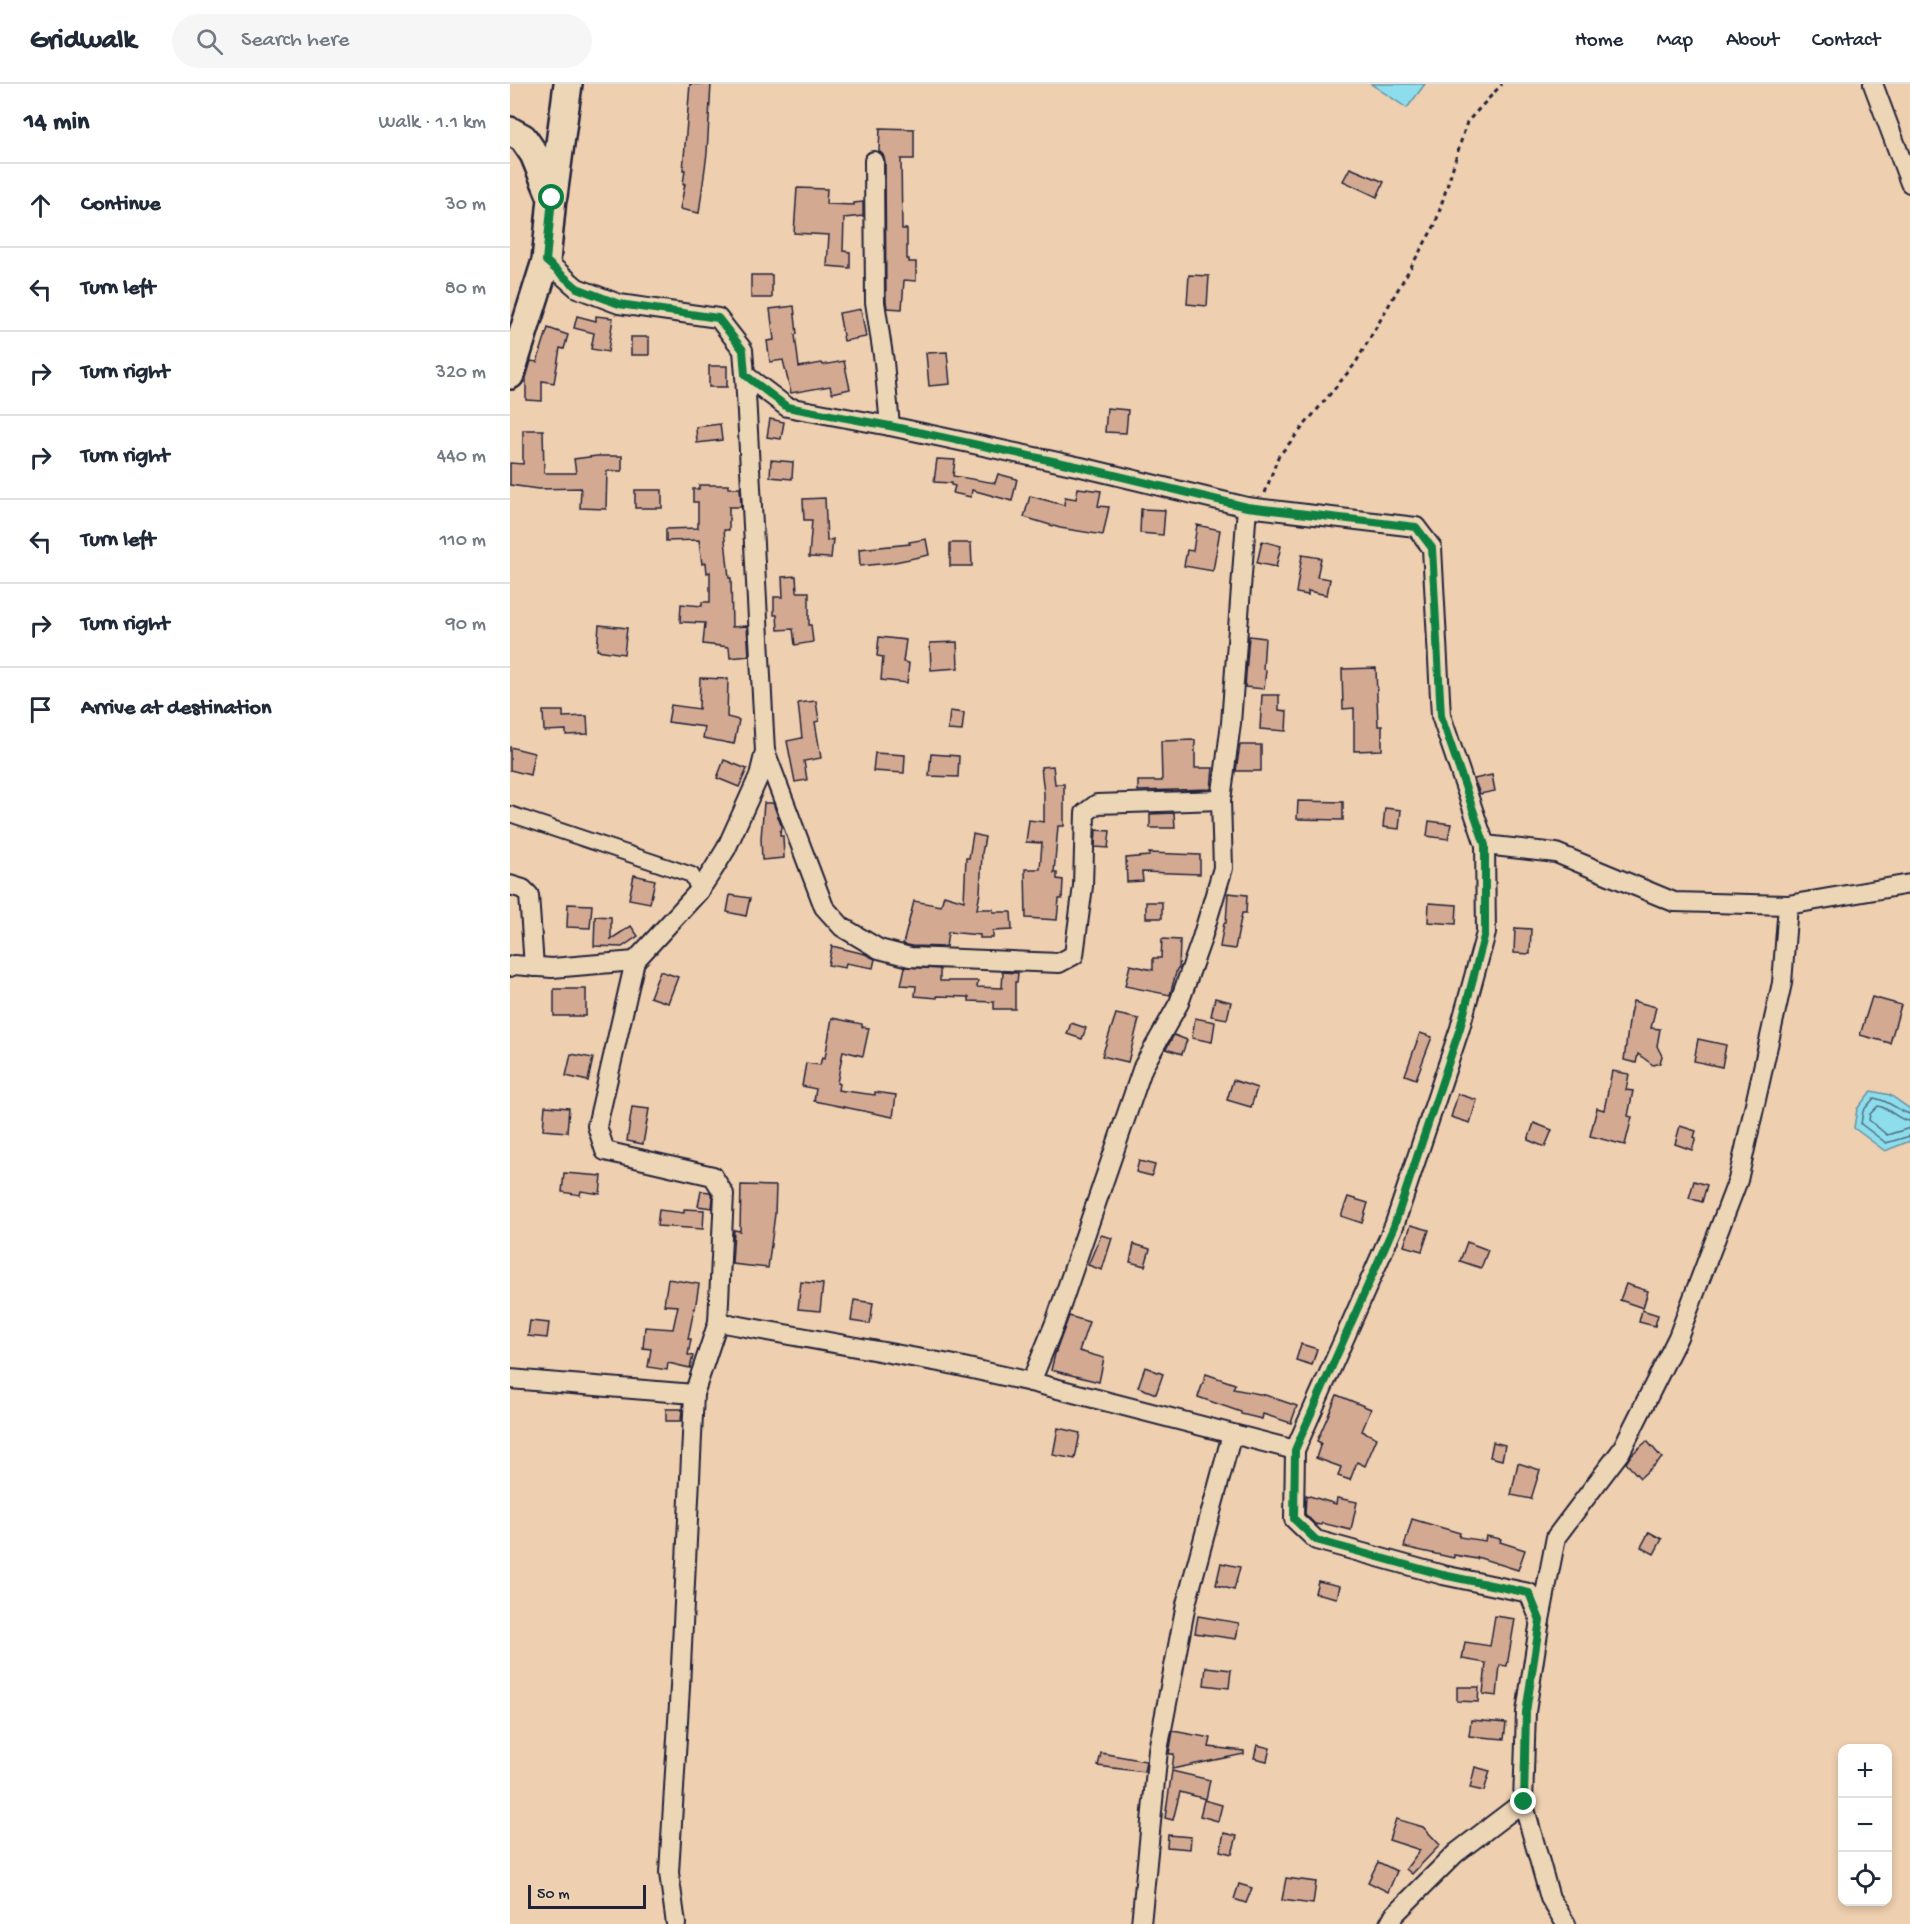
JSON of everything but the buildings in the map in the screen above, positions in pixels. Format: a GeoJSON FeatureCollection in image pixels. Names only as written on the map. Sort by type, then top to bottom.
{"type":"FeatureCollection","features":[{"type":"Feature","properties":{"kind":"main road"},"geometry":{"type":"LineString","coordinates":[[510,375],[546,261],[552,198],[568,84]]}},
{"type":"Feature","properties":{"kind":"main road"},"geometry":{"type":"LineString","coordinates":[[510,131],[523,138],[534,154],[552,198]]}},
{"type":"Feature","properties":{"kind":"street"},"geometry":{"type":"LineString","coordinates":[[1873,84],[1910,183]]}},
{"type":"Feature","properties":{"kind":"street"},"geometry":{"type":"LineString","coordinates":[[874,161],[874,302],[884,362],[890,426]]}},
{"type":"Feature","properties":{"kind":"street"},"geometry":{"type":"LineString","coordinates":[[546,261],[577,288],[619,304],[718,318],[743,350],[745,375],[765,751],[759,776],[726,849],[699,891],[635,961],[597,1125],[605,1151],[713,1176],[724,1194],[718,1322],[694,1394],[669,1873],[676,1924]]}},
{"type":"Feature","properties":{"kind":"street"},"geometry":{"type":"LineString","coordinates":[[745,375],[787,407],[890,426],[1081,467],[1253,508],[1416,527],[1432,548],[1441,716],[1485,845],[1485,933],[1460,1028],[1394,1226],[1295,1450],[1294,1519],[1316,1540],[1443,1575],[1529,1593],[1540,1620]]}},
{"type":"Feature","properties":{"kind":"street"},"geometry":{"type":"LineString","coordinates":[[1031,1382],[1055,1323],[1143,1067],[1179,1003],[1223,868],[1221,800],[1253,508]]}},
{"type":"Feature","properties":{"kind":"street"},"geometry":{"type":"LineString","coordinates":[[765,751],[824,907],[842,927],[879,949],[910,957],[1059,963],[1074,955],[1083,886],[1085,813],[1097,804],[1221,800]]}},
{"type":"Feature","properties":{"kind":"street"},"geometry":{"type":"LineString","coordinates":[[510,814],[692,875],[699,891]]}},
{"type":"Feature","properties":{"kind":"street"},"geometry":{"type":"LineString","coordinates":[[1485,845],[1556,853],[1674,902],[1788,905],[1910,884]]}},
{"type":"Feature","properties":{"kind":"street"},"geometry":{"type":"LineString","coordinates":[[510,885],[523,889],[529,895],[534,967]]}},
{"type":"Feature","properties":{"kind":"street"},"geometry":{"type":"LineString","coordinates":[[1566,1924],[1550,1898],[1524,1802],[1526,1712],[1540,1620],[1557,1537],[1621,1451],[1678,1337],[1738,1180],[1782,983],[1788,905]]}},
{"type":"Feature","properties":{"kind":"street"},"geometry":{"type":"LineString","coordinates":[[510,967],[514,965],[552,968],[635,961]]}},
{"type":"Feature","properties":{"kind":"street"},"geometry":{"type":"LineString","coordinates":[[718,1322],[950,1364],[1031,1382],[1295,1450]]}},
{"type":"Feature","properties":{"kind":"street"},"geometry":{"type":"LineString","coordinates":[[510,1379],[694,1394]]}},
{"type":"Feature","properties":{"kind":"street"},"geometry":{"type":"LineString","coordinates":[[1141,1924],[1158,1750],[1186,1604],[1232,1434]]}},
{"type":"Feature","properties":{"kind":"street"},"geometry":{"type":"LineString","coordinates":[[1389,1924],[1394,1915],[1456,1853],[1524,1802]]}},
{"type":"Feature","properties":{"kind":"path"},"geometry":{"type":"LineString","coordinates":[[1253,508],[1278,457],[1355,364],[1435,225],[1467,122],[1502,84]]}},
{"type":"Feature","properties":{"kind":"water"},"geometry":{"type":"Polygon","coordinates":[[[1371,84],[1425,84],[1407,108],[1371,84]]]}},
{"type":"Feature","properties":{"kind":"water"},"geometry":{"type":"Polygon","coordinates":[[[1871,1091],[1890,1095],[1910,1109],[1910,1141],[1885,1151],[1854,1128],[1857,1109],[1871,1091]]]}},
{"type":"Feature","properties":{"kind":"route"},"geometry":{"type":"LineString","coordinates":[[552,198],[546,261],[577,288],[619,304],[718,318],[743,350],[745,375],[787,407],[890,426],[1081,467],[1247,507],[1416,527],[1432,548],[1441,716],[1485,845],[1485,933],[1460,1028],[1394,1226],[1295,1450],[1294,1519],[1316,1540],[1443,1575],[1529,1593],[1540,1620],[1526,1712],[1524,1802]]}}]}
